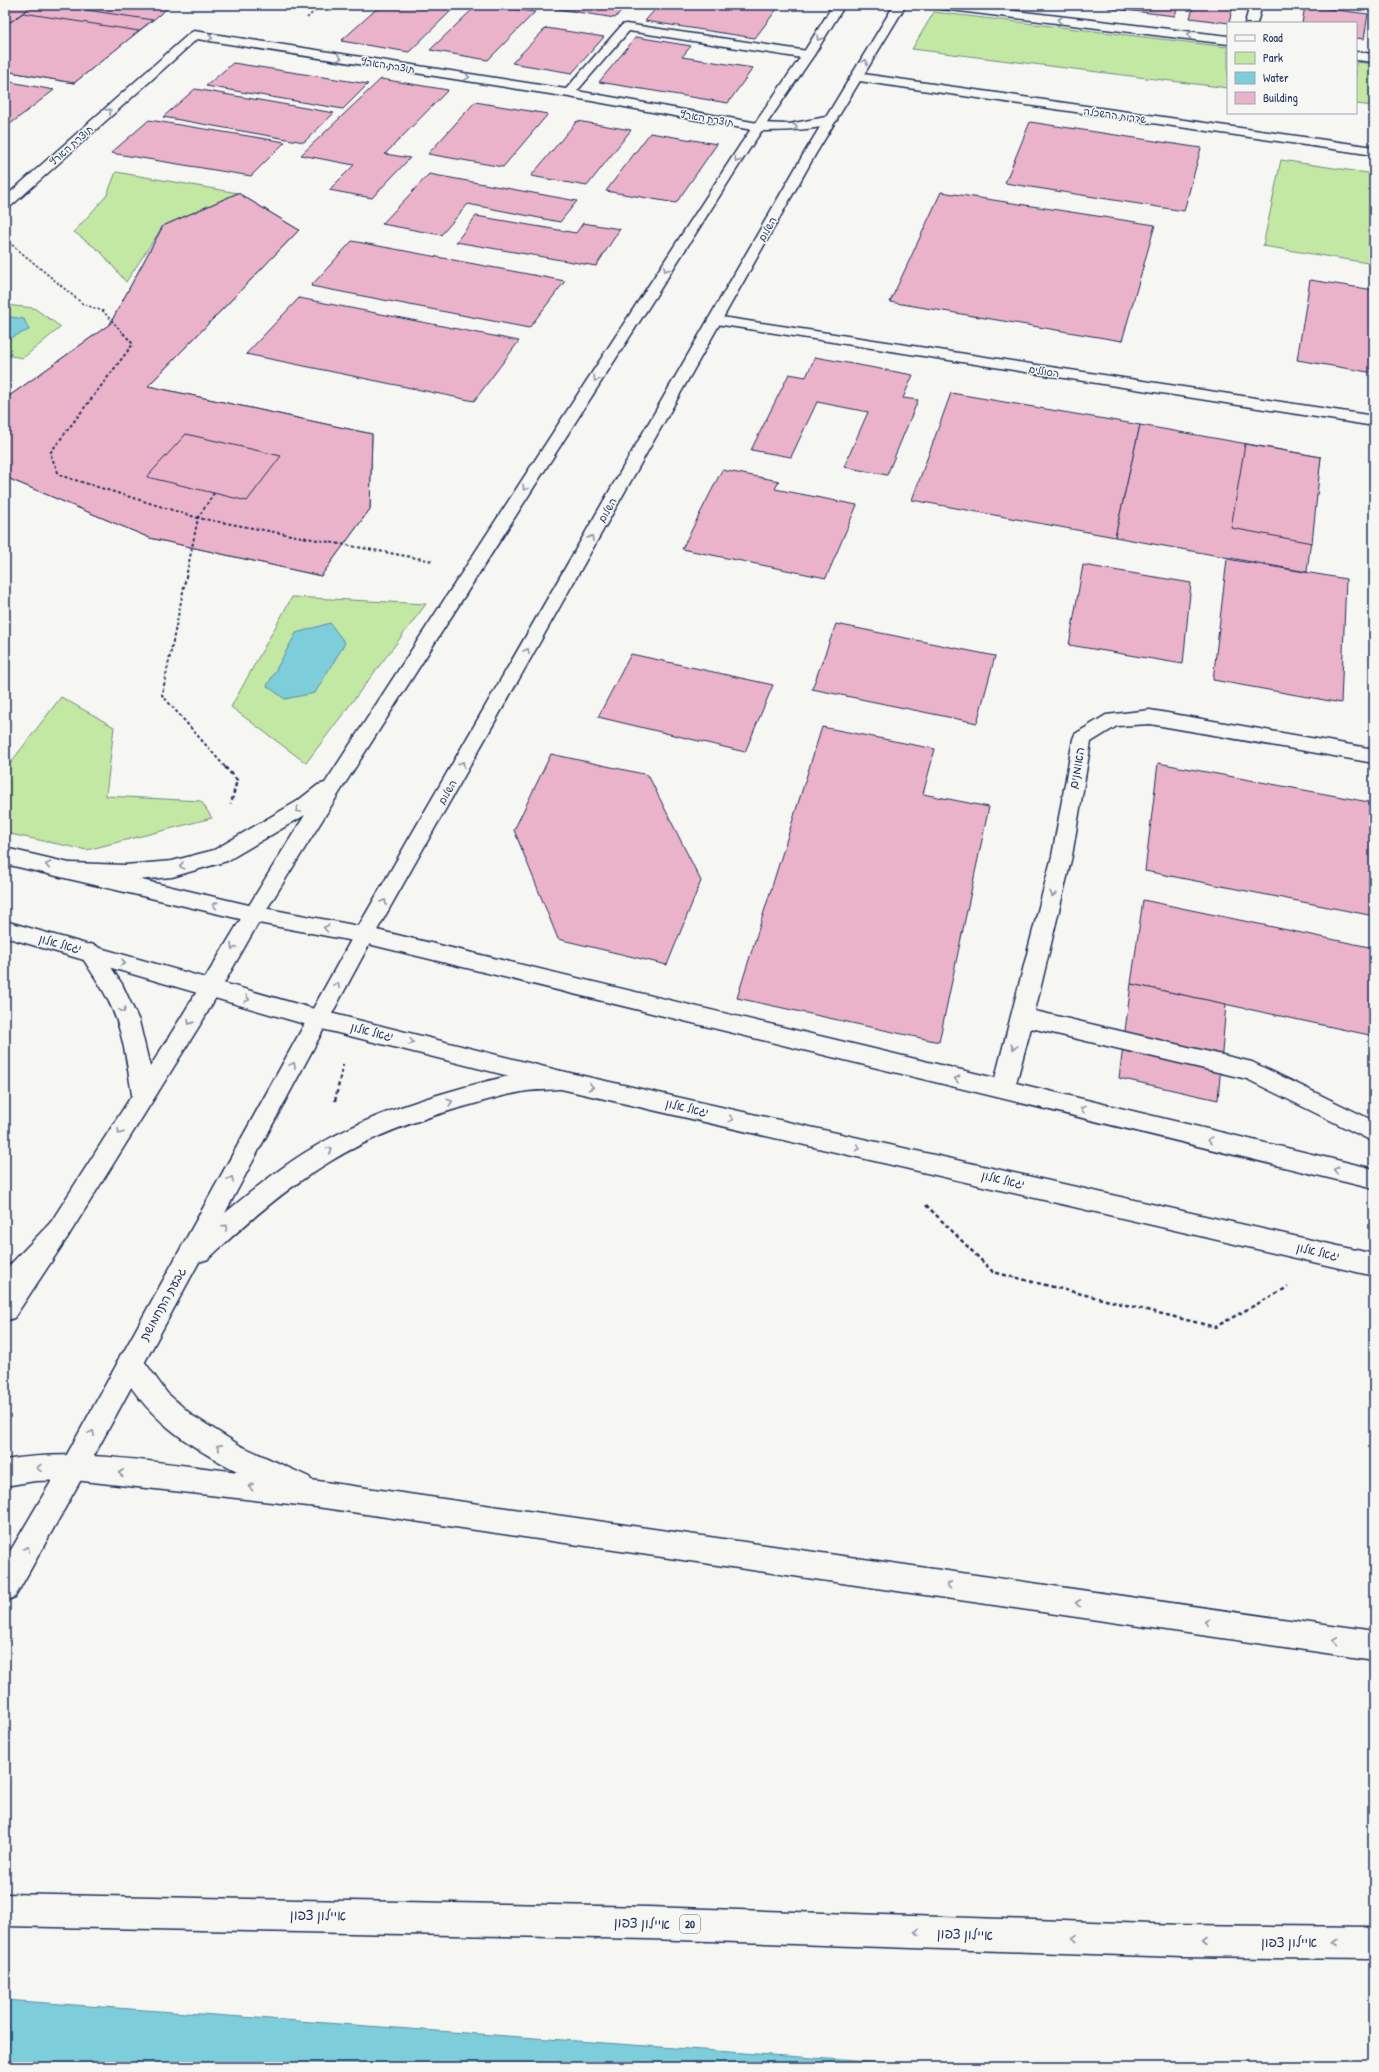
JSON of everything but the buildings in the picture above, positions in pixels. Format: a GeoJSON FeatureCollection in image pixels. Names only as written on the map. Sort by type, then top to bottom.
{"type":"FeatureCollection","features":[{"type":"Feature","properties":{"kind":"main road"},"geometry":{"type":"LineString","coordinates":[[5,1310],[59,1230],[143,1096],[210,989],[253,914],[339,777],[758,127],[808,55],[839,5]]}},
{"type":"Feature","properties":{"kind":"main road","name":"השלום"},"geometry":{"type":"LineString","coordinates":[[318,1019],[364,935],[715,320],[830,120],[900,5]]}},
{"type":"Feature","properties":{"kind":"main road"},"geometry":{"type":"LineString","coordinates":[[934,5],[1227,40]]}},
{"type":"Feature","properties":{"kind":"main road"},"geometry":{"type":"LineString","coordinates":[[1251,22],[1256,5]]}},
{"type":"Feature","properties":{"kind":"main road"},"geometry":{"type":"LineString","coordinates":[[569,93],[626,27],[808,55]]}},
{"type":"Feature","properties":{"kind":"main road","name":"תוצרת הארץ"},"geometry":{"type":"LineString","coordinates":[[5,204],[194,35],[569,93],[758,127],[789,128],[830,120]]}},
{"type":"Feature","properties":{"kind":"main road"},"geometry":{"type":"LineString","coordinates":[[1357,56],[1374,58]]}},
{"type":"Feature","properties":{"kind":"main road","name":"שדרות ההשכלה"},"geometry":{"type":"LineString","coordinates":[[856,77],[1374,151]]}},
{"type":"Feature","properties":{"kind":"main road","name":"הסוללים"},"geometry":{"type":"LineString","coordinates":[[715,320],[1374,421]]}},
{"type":"Feature","properties":{"kind":"main road","name":"האומנים"},"geometry":{"type":"LineString","coordinates":[[1002,1090],[1023,1017],[1062,856],[1082,738],[1112,720],[1150,717],[1374,756]]}},
{"type":"Feature","properties":{"kind":"main road"},"geometry":{"type":"LineString","coordinates":[[70,871],[125,873],[172,868],[220,856],[303,808],[339,777]]}},
{"type":"Feature","properties":{"kind":"main road"},"geometry":{"type":"LineString","coordinates":[[5,856],[253,914],[364,935],[1374,1179]]}},
{"type":"Feature","properties":{"kind":"main road","name":"יגאל אלון"},"geometry":{"type":"LineString","coordinates":[[5,929],[90,952],[210,989],[318,1019],[561,1080],[1374,1265]]}},
{"type":"Feature","properties":{"kind":"main road"},"geometry":{"type":"LineString","coordinates":[[90,952],[105,973],[124,1011],[131,1031],[143,1096]]}},
{"type":"Feature","properties":{"kind":"main road"},"geometry":{"type":"LineString","coordinates":[[1023,1017],[1252,1071],[1374,1132]]}},
{"type":"Feature","properties":{"kind":"main road","name":"גבעת התחמושת"},"geometry":{"type":"LineString","coordinates":[[6,1585],[74,1467],[318,1019]]}},
{"type":"Feature","properties":{"kind":"main road"},"geometry":{"type":"LineString","coordinates":[[186,1262],[245,1209],[288,1177],[324,1153],[357,1136],[432,1107],[474,1095],[527,1082],[561,1080]]}},
{"type":"Feature","properties":{"kind":"main road"},"geometry":{"type":"LineString","coordinates":[[5,1287],[59,1230]]}},
{"type":"Feature","properties":{"kind":"main road"},"geometry":{"type":"LineString","coordinates":[[130,1362],[168,1412],[192,1431],[213,1445],[317,1494]]}},
{"type":"Feature","properties":{"kind":"main road"},"geometry":{"type":"LineString","coordinates":[[5,1473],[35,1468],[74,1467],[317,1494],[1374,1646]]}},
{"type":"Feature","properties":{"kind":"main road","name":"איילון צפון"},"geometry":{"type":"LineString","coordinates":[[5,1910],[648,1923],[1180,1942],[1374,1943]]}},
{"type":"Feature","properties":{"kind":"path"},"geometry":{"type":"LineString","coordinates":[[5,239],[83,304],[103,311],[133,344],[50,453],[59,475],[198,518],[474,568]]}},
{"type":"Feature","properties":{"kind":"path"},"geometry":{"type":"LineString","coordinates":[[214,493],[198,518],[162,695],[236,780],[220,856]]}},
{"type":"Feature","properties":{"kind":"path"},"geometry":{"type":"LineString","coordinates":[[924,1203],[994,1272],[1215,1328],[1292,1285]]}},
{"type":"Feature","properties":{"kind":"green space"},"geometry":{"type":"Polygon","coordinates":[[[934,12],[1227,47],[1227,88],[912,49],[934,12]]]}},
{"type":"Feature","properties":{"kind":"green space"},"geometry":{"type":"Polygon","coordinates":[[[1357,62],[1374,64],[1374,106],[1357,104],[1357,62]]]}},
{"type":"Feature","properties":{"kind":"green space"},"geometry":{"type":"Polygon","coordinates":[[[1281,160],[1374,174],[1374,264],[1263,246],[1281,160]]]}},
{"type":"Feature","properties":{"kind":"green space"},"geometry":{"type":"Polygon","coordinates":[[[116,172],[238,193],[163,226],[126,282],[101,252],[74,232],[107,195],[116,172]]]}},
{"type":"Feature","properties":{"kind":"green space"},"geometry":{"type":"Polygon","coordinates":[[[5,305],[34,308],[61,327],[23,358],[5,355],[5,305]]]}},
{"type":"Feature","properties":{"kind":"green space"},"geometry":{"type":"Polygon","coordinates":[[[292,597],[426,604],[306,763],[231,707],[292,597]]]}},
{"type":"Feature","properties":{"kind":"green space"},"geometry":{"type":"Polygon","coordinates":[[[61,697],[114,727],[106,796],[201,801],[212,818],[87,850],[5,833],[5,770],[61,697]]]}},
{"type":"Feature","properties":{"kind":"water"},"geometry":{"type":"Polygon","coordinates":[[[5,316],[24,319],[29,330],[10,338],[5,337],[5,316]]]}},
{"type":"Feature","properties":{"kind":"water"},"geometry":{"type":"Polygon","coordinates":[[[330,623],[345,643],[315,693],[285,699],[267,686],[296,633],[330,623]]]}},
{"type":"Feature","properties":{"kind":"water"},"geometry":{"type":"Polygon","coordinates":[[[5,2000],[939,2067],[5,2067],[5,2000]]]}}]}
